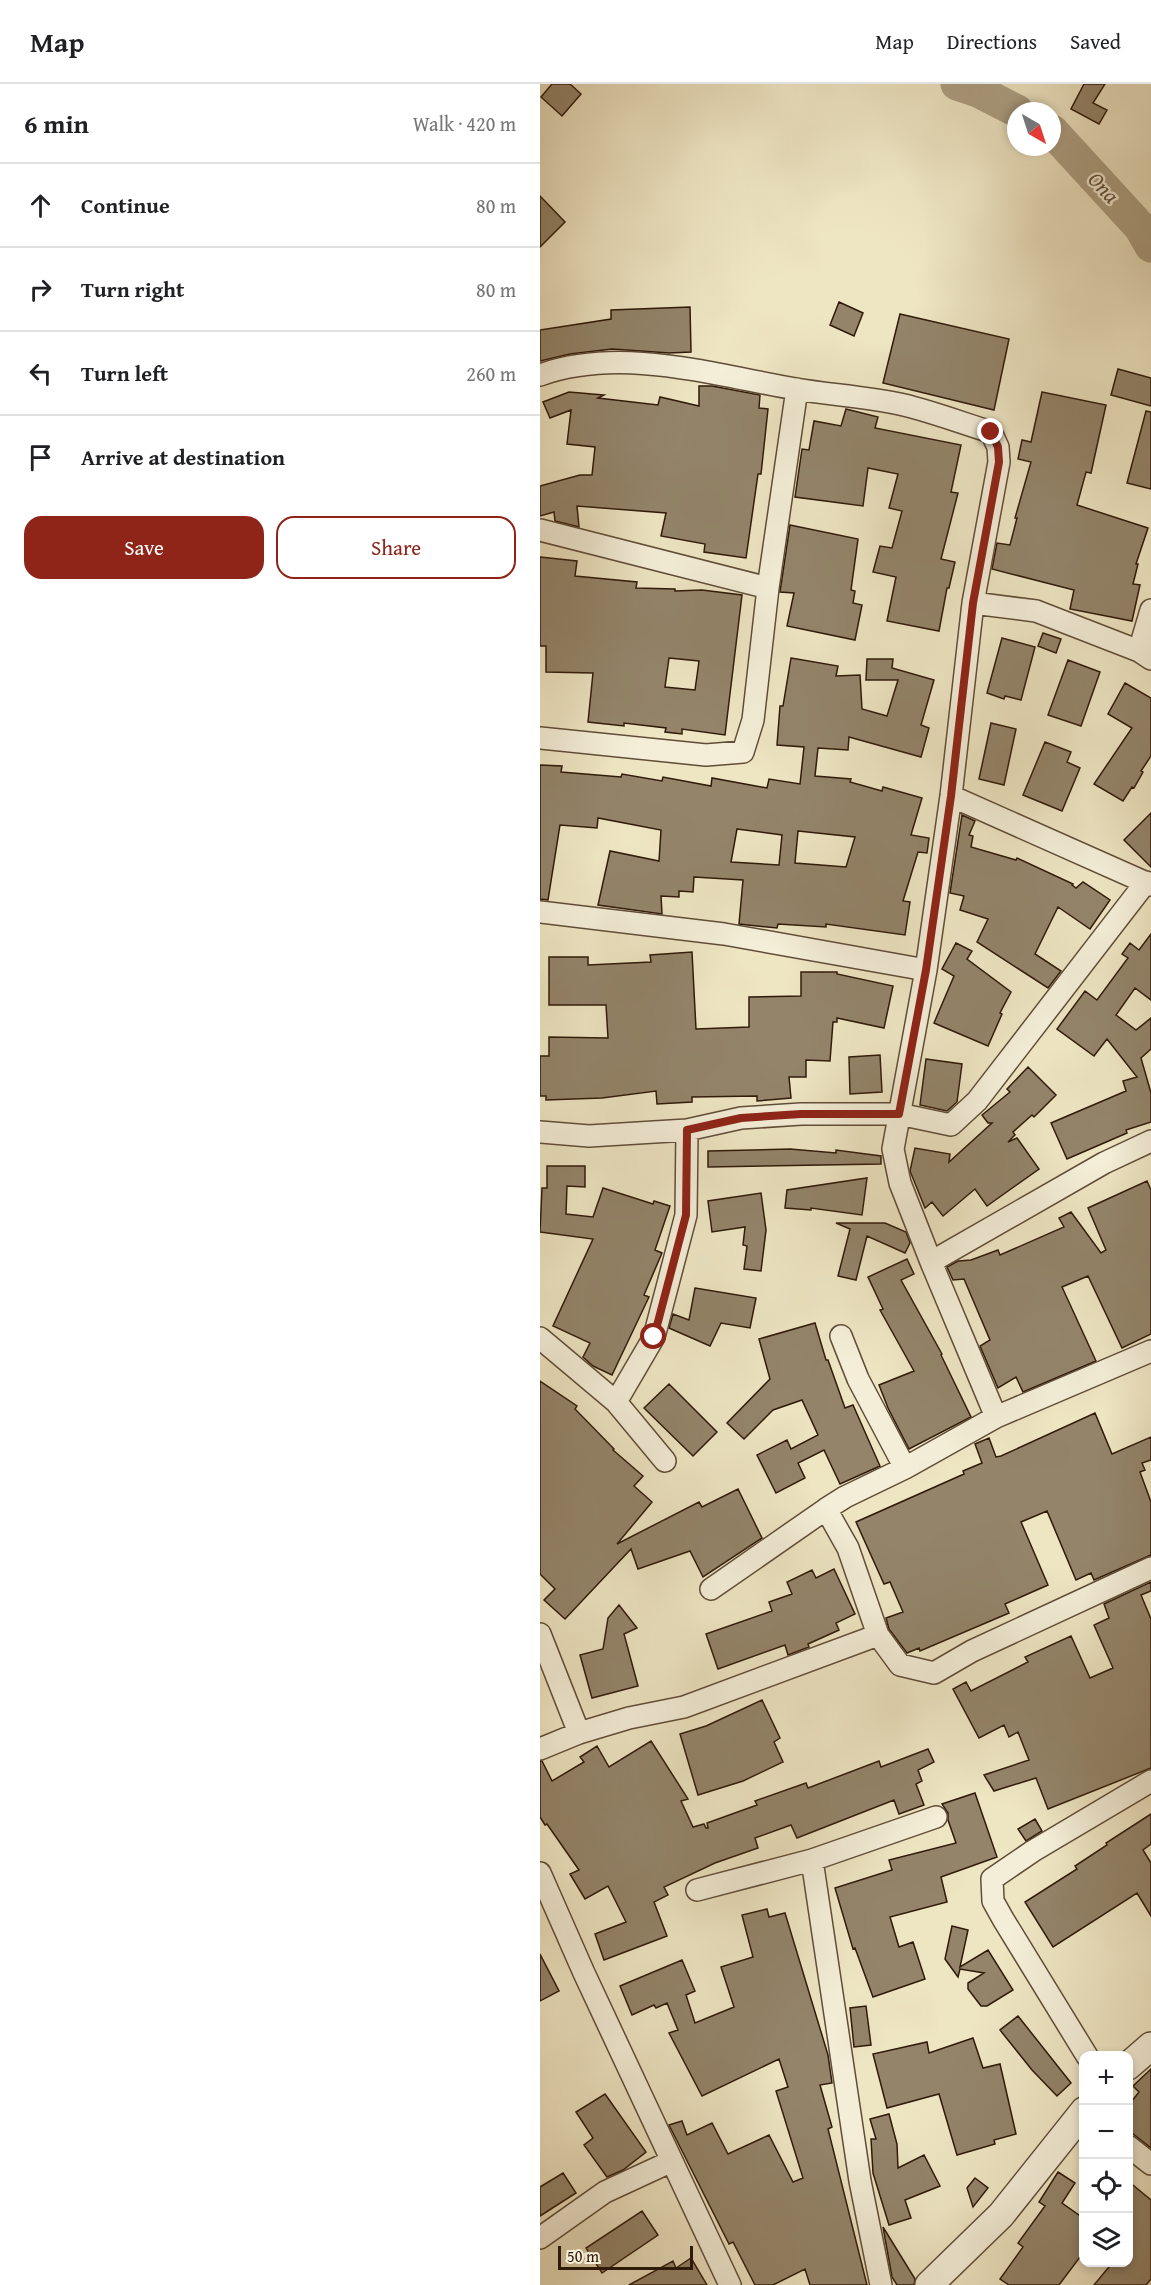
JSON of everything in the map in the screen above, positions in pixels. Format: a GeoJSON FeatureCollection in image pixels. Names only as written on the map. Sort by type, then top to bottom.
{"type":"FeatureCollection","features":[{"type":"Feature","properties":{"kind":"street"},"geometry":{"type":"LineString","coordinates":[[540,375],[560,368],[618,363],[676,366],[796,389],[903,405],[991,432],[998,447],[999,462],[973,603],[951,796],[926,970],[892,1149],[900,1183],[930,1263],[996,1417]]}},
{"type":"Feature","properties":{"kind":"street"},"geometry":{"type":"LineString","coordinates":[[540,738],[706,755],[743,752],[753,720],[768,588],[796,389]]}},
{"type":"Feature","properties":{"kind":"street"},"geometry":{"type":"LineString","coordinates":[[540,530],[768,588]]}},
{"type":"Feature","properties":{"kind":"street"},"geometry":{"type":"LineString","coordinates":[[973,603],[1036,611],[1145,655],[1151,610]]}},
{"type":"Feature","properties":{"kind":"street"},"geometry":{"type":"LineString","coordinates":[[540,1132],[589,1136],[687,1130],[741,1118],[801,1114],[899,1114],[951,1125],[977,1101],[1149,883],[951,796]]}},
{"type":"Feature","properties":{"kind":"street"},"geometry":{"type":"LineString","coordinates":[[540,912],[724,934],[926,970]]}},
{"type":"Feature","properties":{"kind":"street"},"geometry":{"type":"LineString","coordinates":[[616,1402],[654,1337],[686,1215],[687,1130]]}},
{"type":"Feature","properties":{"kind":"street"},"geometry":{"type":"LineString","coordinates":[[930,1263],[1104,1163],[1151,1141]]}},
{"type":"Feature","properties":{"kind":"street"},"geometry":{"type":"LineString","coordinates":[[841,1336],[858,1379],[905,1468]]}},
{"type":"Feature","properties":{"kind":"street"},"geometry":{"type":"LineString","coordinates":[[540,1338],[616,1402],[665,1461]]}},
{"type":"Feature","properties":{"kind":"street"},"geometry":{"type":"LineString","coordinates":[[711,1588],[845,1497],[905,1468],[996,1417],[1151,1351]]}},
{"type":"Feature","properties":{"kind":"street"},"geometry":{"type":"LineString","coordinates":[[826,1509],[848,1548],[878,1635],[900,1665],[934,1673],[972,1650],[1151,1568]]}},
{"type":"Feature","properties":{"kind":"street"},"geometry":{"type":"LineString","coordinates":[[540,1634],[579,1733]]}},
{"type":"Feature","properties":{"kind":"street"},"geometry":{"type":"LineString","coordinates":[[540,1749],[579,1733],[629,1718],[684,1707],[878,1635]]}},
{"type":"Feature","properties":{"kind":"street"},"geometry":{"type":"LineString","coordinates":[[1086,2051],[1003,1919],[993,1900],[992,1879],[1033,1851],[1151,1781]]}},
{"type":"Feature","properties":{"kind":"street"},"geometry":{"type":"LineString","coordinates":[[697,1890],[813,1860],[936,1817]]}},
{"type":"Feature","properties":{"kind":"street"},"geometry":{"type":"LineString","coordinates":[[813,1860],[860,2181],[881,2285]]}},
{"type":"Feature","properties":{"kind":"street"},"geometry":{"type":"LineString","coordinates":[[540,1873],[589,1984],[730,2285]]}},
{"type":"Feature","properties":{"kind":"street"},"geometry":{"type":"LineString","coordinates":[[1133,2062],[1151,2046]]}},
{"type":"Feature","properties":{"kind":"street"},"geometry":{"type":"LineString","coordinates":[[928,2285],[1001,2215],[1079,2116]]}},
{"type":"Feature","properties":{"kind":"street"},"geometry":{"type":"LineString","coordinates":[[1133,2149],[1151,2163]]}},
{"type":"Feature","properties":{"kind":"street"},"geometry":{"type":"LineString","coordinates":[[540,2238],[605,2192],[672,2161]]}},
{"type":"Feature","properties":{"kind":"building"},"geometry":{"type":"Polygon","coordinates":[[[552,84],[570,84],[581,94],[562,116],[541,97],[552,84]]]}},
{"type":"Feature","properties":{"kind":"building"},"geometry":{"type":"Polygon","coordinates":[[[1084,84],[1105,84],[1093,103],[1107,110],[1099,124],[1071,109],[1084,84]]]}},
{"type":"Feature","properties":{"kind":"building"},"geometry":{"type":"Polygon","coordinates":[[[540,196],[565,222],[540,247],[540,196]]]}},
{"type":"Feature","properties":{"kind":"building"},"geometry":{"type":"Polygon","coordinates":[[[839,302],[863,313],[854,336],[830,325],[839,302]]]}},
{"type":"Feature","properties":{"kind":"building"},"geometry":{"type":"Polygon","coordinates":[[[690,307],[691,352],[669,353],[612,349],[570,354],[540,361],[540,330],[611,319],[611,310],[690,307]]]}},
{"type":"Feature","properties":{"kind":"building"},"geometry":{"type":"Polygon","coordinates":[[[900,314],[1009,339],[994,410],[883,383],[900,314]]]}},
{"type":"Feature","properties":{"kind":"building"},"geometry":{"type":"Polygon","coordinates":[[[1118,369],[1151,378],[1151,406],[1111,395],[1118,369]]]}},
{"type":"Feature","properties":{"kind":"building"},"geometry":{"type":"Polygon","coordinates":[[[699,386],[712,386],[760,395],[759,408],[768,409],[761,474],[758,474],[746,558],[704,552],[705,544],[661,536],[666,513],[577,506],[579,527],[555,521],[554,512],[540,516],[540,486],[580,475],[592,475],[595,447],[567,444],[571,410],[550,418],[543,402],[569,392],[604,395],[598,398],[658,405],[660,397],[699,406],[699,386]]]}},
{"type":"Feature","properties":{"kind":"building"},"geometry":{"type":"Polygon","coordinates":[[[1042,392],[1106,405],[1091,473],[1086,472],[1077,505],[1148,528],[1136,564],[1138,564],[1133,584],[1140,585],[1132,621],[1070,609],[1074,590],[992,569],[997,543],[1010,545],[1031,462],[1018,459],[1022,440],[1031,442],[1042,392]]]}},
{"type":"Feature","properties":{"kind":"building"},"geometry":{"type":"Polygon","coordinates":[[[846,409],[878,417],[875,428],[961,445],[951,492],[958,493],[941,559],[955,562],[949,588],[947,588],[939,631],[887,621],[896,577],[873,572],[880,546],[892,548],[902,511],[889,508],[898,474],[868,468],[863,506],[795,497],[802,449],[809,450],[814,421],[841,426],[846,409]]]}},
{"type":"Feature","properties":{"kind":"building"},"geometry":{"type":"Polygon","coordinates":[[[1146,411],[1151,412],[1151,489],[1127,483],[1146,411]]]}},
{"type":"Feature","properties":{"kind":"building"},"geometry":{"type":"Polygon","coordinates":[[[790,525],[858,539],[851,590],[855,591],[853,603],[862,605],[855,640],[787,626],[794,593],[780,592],[790,525]]]}},
{"type":"Feature","properties":{"kind":"building"},"geometry":{"type":"Polygon","coordinates":[[[540,557],[577,561],[575,576],[637,582],[636,588],[675,589],[675,591],[702,590],[742,595],[725,735],[682,729],[682,734],[665,732],[666,728],[588,722],[593,673],[546,672],[546,646],[540,646],[540,557]],[[669,658],[665,687],[695,690],[699,661],[669,658]]]}},
{"type":"Feature","properties":{"kind":"building"},"geometry":{"type":"Polygon","coordinates":[[[1043,633],[1061,639],[1056,653],[1038,646],[1043,633]]]}},
{"type":"Feature","properties":{"kind":"building"},"geometry":{"type":"Polygon","coordinates":[[[1002,638],[1035,647],[1021,700],[1005,696],[1004,699],[987,693],[1002,638]]]}},
{"type":"Feature","properties":{"kind":"building"},"geometry":{"type":"Polygon","coordinates":[[[791,658],[838,666],[836,676],[860,675],[862,709],[887,716],[898,680],[866,680],[867,659],[893,659],[892,668],[934,680],[921,725],[929,728],[921,757],[849,737],[848,750],[818,748],[815,776],[851,779],[850,782],[882,791],[883,787],[922,798],[911,835],[929,838],[927,853],[918,852],[903,901],[910,902],[905,935],[826,924],[826,927],[778,924],[777,928],[739,924],[743,880],[694,877],[693,892],[679,891],[679,897],[661,896],[662,914],[598,905],[610,851],[659,861],[661,830],[598,818],[597,828],[560,825],[548,900],[540,899],[540,765],[562,766],[561,772],[621,777],[622,774],[662,781],[663,777],[711,786],[712,778],[767,788],[769,779],[800,784],[804,747],[777,745],[780,706],[783,706],[791,658]],[[737,829],[731,862],[779,865],[782,835],[737,829]],[[798,831],[795,863],[846,867],[855,837],[798,831]]]}},
{"type":"Feature","properties":{"kind":"building"},"geometry":{"type":"Polygon","coordinates":[[[1068,660],[1100,672],[1081,726],[1048,715],[1068,660]]]}},
{"type":"Feature","properties":{"kind":"building"},"geometry":{"type":"Polygon","coordinates":[[[1125,683],[1151,698],[1151,756],[1134,788],[1132,787],[1123,801],[1094,784],[1132,728],[1108,714],[1125,683]]]}},
{"type":"Feature","properties":{"kind":"building"},"geometry":{"type":"Polygon","coordinates":[[[991,723],[1016,729],[1004,785],[979,779],[991,723]]]}},
{"type":"Feature","properties":{"kind":"building"},"geometry":{"type":"Polygon","coordinates":[[[1045,742],[1071,752],[1067,762],[1080,768],[1062,811],[1023,795],[1045,742]]]}},
{"type":"Feature","properties":{"kind":"building"},"geometry":{"type":"Polygon","coordinates":[[[1151,813],[1151,867],[1124,840],[1151,813]]]}},
{"type":"Feature","properties":{"kind":"building"},"geometry":{"type":"Polygon","coordinates":[[[962,815],[975,821],[969,835],[973,836],[971,847],[1016,860],[1017,858],[1073,884],[1076,888],[1083,882],[1110,900],[1090,929],[1058,907],[1035,954],[1061,971],[1048,988],[977,942],[988,919],[960,910],[964,896],[950,893],[962,815]]]}},
{"type":"Feature","properties":{"kind":"building"},"geometry":{"type":"Polygon","coordinates":[[[1151,934],[1151,1000],[1135,988],[1116,1015],[1136,1030],[1151,1018],[1151,1049],[1141,1058],[1151,1093],[1151,1122],[1126,1130],[1127,1133],[1067,1159],[1051,1123],[1126,1091],[1123,1081],[1137,1077],[1107,1039],[1094,1056],[1057,1029],[1085,991],[1097,1000],[1128,958],[1122,954],[1130,943],[1139,950],[1151,934]]]}},
{"type":"Feature","properties":{"kind":"building"},"geometry":{"type":"Polygon","coordinates":[[[956,943],[972,951],[967,959],[1011,992],[1000,1013],[1002,1014],[988,1046],[934,1023],[954,976],[942,969],[956,943]]]}},
{"type":"Feature","properties":{"kind":"building"},"geometry":{"type":"Polygon","coordinates":[[[692,952],[696,1029],[749,1027],[749,997],[801,996],[801,972],[837,972],[837,974],[893,986],[884,1028],[837,1018],[837,1022],[833,1022],[830,1061],[806,1060],[806,1077],[789,1077],[791,1098],[757,1101],[757,1096],[692,1097],[692,1102],[657,1104],[656,1091],[602,1098],[546,1100],[546,1096],[540,1096],[540,1056],[549,1056],[549,1037],[608,1038],[606,1005],[549,1005],[549,957],[588,957],[588,965],[651,962],[650,955],[692,952]]]}},
{"type":"Feature","properties":{"kind":"building"},"geometry":{"type":"Polygon","coordinates":[[[880,1055],[882,1092],[850,1094],[849,1057],[880,1055]]]}},
{"type":"Feature","properties":{"kind":"building"},"geometry":{"type":"Polygon","coordinates":[[[926,1059],[962,1064],[957,1102],[947,1111],[920,1105],[926,1059]]]}},
{"type":"Feature","properties":{"kind":"building"},"geometry":{"type":"Polygon","coordinates":[[[1028,1067],[1056,1095],[1034,1117],[1032,1115],[1013,1132],[1015,1135],[1008,1142],[1017,1138],[1039,1169],[987,1206],[975,1189],[943,1216],[932,1202],[925,1208],[910,1171],[915,1148],[950,1154],[949,1162],[992,1123],[988,1123],[982,1115],[1010,1092],[1007,1089],[1028,1067]]]}},
{"type":"Feature","properties":{"kind":"building"},"geometry":{"type":"Polygon","coordinates":[[[790,1149],[836,1153],[836,1150],[881,1156],[881,1164],[708,1167],[708,1151],[790,1149]]]}},
{"type":"Feature","properties":{"kind":"building"},"geometry":{"type":"Polygon","coordinates":[[[547,1166],[585,1166],[585,1187],[567,1186],[566,1214],[593,1217],[603,1188],[653,1204],[654,1201],[670,1206],[655,1250],[662,1253],[644,1295],[649,1297],[612,1375],[593,1366],[583,1357],[590,1343],[553,1326],[593,1239],[540,1232],[542,1188],[547,1188],[547,1166]]]}},
{"type":"Feature","properties":{"kind":"building"},"geometry":{"type":"Polygon","coordinates":[[[867,1178],[862,1215],[811,1208],[811,1210],[785,1208],[787,1190],[867,1178]]]}},
{"type":"Feature","properties":{"kind":"building"},"geometry":{"type":"Polygon","coordinates":[[[1147,1181],[1151,1190],[1151,1334],[1122,1348],[1088,1276],[1062,1287],[1096,1361],[1023,1392],[1016,1377],[998,1388],[980,1346],[990,1340],[964,1279],[953,1280],[947,1267],[958,1261],[971,1260],[998,1250],[1000,1255],[1064,1227],[1059,1218],[1071,1212],[1101,1253],[1106,1250],[1088,1208],[1147,1181]]]}},
{"type":"Feature","properties":{"kind":"building"},"geometry":{"type":"Polygon","coordinates":[[[761,1193],[766,1230],[761,1271],[744,1269],[747,1246],[743,1245],[745,1227],[712,1232],[708,1201],[761,1193]]]}},
{"type":"Feature","properties":{"kind":"building"},"geometry":{"type":"Polygon","coordinates":[[[836,1223],[885,1223],[906,1232],[910,1243],[905,1253],[867,1236],[856,1280],[838,1276],[850,1229],[836,1223]]]}},
{"type":"Feature","properties":{"kind":"building"},"geometry":{"type":"Polygon","coordinates":[[[907,1259],[914,1274],[901,1280],[942,1354],[971,1417],[909,1449],[879,1385],[914,1371],[880,1310],[883,1309],[868,1277],[907,1259]]]}},
{"type":"Feature","properties":{"kind":"building"},"geometry":{"type":"Polygon","coordinates":[[[695,1288],[756,1298],[750,1328],[721,1323],[710,1346],[669,1328],[673,1314],[689,1320],[695,1288]]]}},
{"type":"Feature","properties":{"kind":"building"},"geometry":{"type":"Polygon","coordinates":[[[815,1323],[826,1360],[828,1360],[845,1408],[853,1405],[880,1466],[840,1484],[824,1450],[798,1463],[805,1478],[776,1493],[757,1455],[787,1440],[791,1449],[818,1435],[802,1400],[773,1410],[744,1439],[727,1423],[770,1379],[759,1339],[815,1323]]]}},
{"type":"Feature","properties":{"kind":"building"},"geometry":{"type":"Polygon","coordinates":[[[540,1381],[577,1406],[575,1409],[613,1450],[643,1476],[634,1486],[652,1502],[617,1544],[699,1502],[702,1507],[738,1489],[762,1538],[703,1577],[690,1551],[638,1569],[631,1549],[565,1619],[544,1600],[555,1589],[540,1574],[540,1381]]]}},
{"type":"Feature","properties":{"kind":"building"},"geometry":{"type":"Polygon","coordinates":[[[669,1384],[717,1432],[693,1456],[644,1408],[669,1384]]]}},
{"type":"Feature","properties":{"kind":"building"},"geometry":{"type":"Polygon","coordinates":[[[1095,1413],[1112,1454],[1151,1437],[1151,1460],[1142,1463],[1145,1470],[1140,1472],[1151,1502],[1151,1555],[1094,1580],[1091,1573],[1076,1580],[1047,1511],[1021,1522],[1048,1585],[1005,1604],[1009,1613],[920,1651],[919,1648],[907,1653],[889,1629],[886,1618],[903,1612],[890,1582],[884,1584],[856,1522],[964,1474],[963,1471],[982,1463],[975,1444],[989,1438],[996,1457],[1001,1456],[1095,1413]]]}},
{"type":"Feature","properties":{"kind":"building"},"geometry":{"type":"Polygon","coordinates":[[[834,1569],[855,1614],[836,1623],[839,1630],[808,1644],[809,1647],[788,1655],[785,1645],[718,1669],[706,1634],[772,1611],[769,1602],[792,1594],[787,1582],[812,1570],[816,1578],[834,1569]]]}},
{"type":"Feature","properties":{"kind":"building"},"geometry":{"type":"Polygon","coordinates":[[[1151,1582],[1151,1591],[1141,1595],[1151,1619],[1151,1768],[1048,1809],[1036,1778],[994,1791],[984,1775],[1029,1760],[1018,1732],[1009,1737],[1004,1725],[979,1738],[953,1689],[966,1682],[971,1691],[1028,1662],[1025,1657],[1071,1636],[1090,1678],[1113,1668],[1094,1625],[1109,1618],[1104,1604],[1151,1582]]]}},
{"type":"Feature","properties":{"kind":"building"},"geometry":{"type":"Polygon","coordinates":[[[619,1605],[637,1628],[624,1634],[638,1686],[592,1698],[580,1655],[603,1649],[608,1618],[619,1605]]]}},
{"type":"Feature","properties":{"kind":"building"},"geometry":{"type":"Polygon","coordinates":[[[762,1700],[780,1738],[774,1742],[783,1762],[743,1781],[698,1795],[680,1734],[706,1726],[762,1700]]]}},
{"type":"Feature","properties":{"kind":"building"},"geometry":{"type":"Polygon","coordinates":[[[651,1741],[688,1799],[681,1801],[693,1827],[704,1824],[706,1828],[708,1828],[707,1823],[757,1805],[755,1801],[806,1783],[808,1788],[879,1761],[881,1767],[928,1749],[934,1762],[918,1770],[922,1781],[916,1784],[924,1805],[899,1814],[894,1800],[797,1838],[791,1825],[755,1838],[758,1848],[715,1863],[664,1887],[668,1895],[654,1902],[667,1936],[604,1960],[595,1934],[626,1922],[608,1886],[585,1899],[570,1874],[579,1870],[540,1817],[540,1761],[552,1781],[584,1762],[580,1757],[597,1746],[609,1767],[651,1741]]]}},
{"type":"Feature","properties":{"kind":"building"},"geometry":{"type":"Polygon","coordinates":[[[975,1793],[997,1857],[941,1877],[947,1902],[890,1917],[899,1947],[913,1942],[925,1979],[873,1997],[855,1948],[853,1949],[835,1888],[892,1870],[889,1860],[956,1843],[948,1820],[948,1813],[942,1804],[975,1793]]]}},
{"type":"Feature","properties":{"kind":"building"},"geometry":{"type":"Polygon","coordinates":[[[1151,1814],[1151,1844],[1143,1850],[1151,1863],[1151,1916],[1137,1893],[1053,1947],[1025,1902],[1077,1869],[1075,1866],[1151,1814]]]}},
{"type":"Feature","properties":{"kind":"building"},"geometry":{"type":"Polygon","coordinates":[[[1035,1819],[1042,1831],[1026,1841],[1018,1829],[1035,1819]]]}},
{"type":"Feature","properties":{"kind":"building"},"geometry":{"type":"Polygon","coordinates":[[[767,1909],[769,1917],[785,1913],[828,2055],[832,2083],[820,2085],[832,2127],[828,2129],[867,2285],[810,2285],[805,2269],[773,2285],[755,2285],[733,2242],[729,2244],[669,2125],[682,2121],[687,2135],[712,2123],[728,2154],[769,2135],[793,2182],[803,2178],[776,2091],[788,2087],[779,2059],[702,2096],[669,2033],[678,2030],[667,2003],[656,2008],[654,2005],[632,2015],[620,1986],[682,1960],[695,1991],[686,1995],[695,2023],[734,2007],[721,1967],[753,1957],[742,1915],[767,1909]]]}},
{"type":"Feature","properties":{"kind":"building"},"geometry":{"type":"Polygon","coordinates":[[[952,1926],[968,1930],[960,1967],[988,1950],[1013,1990],[987,2006],[981,2006],[968,1989],[968,1983],[984,1973],[960,1969],[958,1977],[945,1959],[952,1926]]]}},
{"type":"Feature","properties":{"kind":"building"},"geometry":{"type":"Polygon","coordinates":[[[540,1954],[559,1991],[540,2001],[540,1954]]]}},
{"type":"Feature","properties":{"kind":"building"},"geometry":{"type":"Polygon","coordinates":[[[866,2006],[871,2045],[854,2047],[850,2008],[866,2006]]]}},
{"type":"Feature","properties":{"kind":"building"},"geometry":{"type":"Polygon","coordinates":[[[1018,2016],[1071,2083],[1057,2096],[1032,2070],[1000,2030],[1018,2016]]]}},
{"type":"Feature","properties":{"kind":"building"},"geometry":{"type":"Polygon","coordinates":[[[973,2038],[983,2068],[1000,2064],[1016,2134],[994,2140],[995,2144],[957,2155],[939,2094],[887,2108],[873,2054],[927,2042],[929,2053],[973,2038]]]}},
{"type":"Feature","properties":{"kind":"building"},"geometry":{"type":"Polygon","coordinates":[[[1151,2069],[1151,2148],[1133,2134],[1133,2100],[1139,2092],[1133,2086],[1151,2069]]]}},
{"type":"Feature","properties":{"kind":"building"},"geometry":{"type":"Polygon","coordinates":[[[605,2094],[646,2152],[623,2170],[607,2177],[584,2145],[593,2138],[576,2112],[605,2094]]]}},
{"type":"Feature","properties":{"kind":"building"},"geometry":{"type":"Polygon","coordinates":[[[889,2114],[897,2144],[898,2168],[924,2155],[940,2186],[905,2200],[911,2218],[889,2225],[873,2173],[871,2139],[876,2139],[870,2119],[889,2114]]]}},
{"type":"Feature","properties":{"kind":"building"},"geometry":{"type":"Polygon","coordinates":[[[1058,2172],[1075,2183],[1062,2203],[1079,2215],[1079,2258],[1059,2285],[1009,2285],[1000,2279],[1023,2247],[1018,2243],[1045,2206],[1039,2202],[1058,2172]]]}},
{"type":"Feature","properties":{"kind":"building"},"geometry":{"type":"Polygon","coordinates":[[[563,2173],[576,2193],[540,2216],[540,2187],[563,2173]]]}},
{"type":"Feature","properties":{"kind":"building"},"geometry":{"type":"Polygon","coordinates":[[[975,2178],[988,2188],[973,2207],[967,2188],[975,2178]]]}},
{"type":"Feature","properties":{"kind":"building"},"geometry":{"type":"Polygon","coordinates":[[[1133,2185],[1151,2200],[1151,2279],[1146,2285],[1094,2285],[1109,2267],[1133,2267],[1133,2185]]]}},
{"type":"Feature","properties":{"kind":"building"},"geometry":{"type":"Polygon","coordinates":[[[642,2211],[658,2235],[602,2273],[586,2248],[642,2211]]]}},
{"type":"Feature","properties":{"kind":"building"},"geometry":{"type":"Polygon","coordinates":[[[883,2227],[915,2279],[914,2285],[897,2285],[892,2277],[883,2227]]]}},
{"type":"Feature","properties":{"kind":"building"},"geometry":{"type":"Polygon","coordinates":[[[691,2258],[707,2285],[629,2285],[673,2261],[676,2268],[691,2258]]]}},
{"type":"Feature","properties":{"kind":"waterway","name":"Ona"},"geometry":{"type":"LineString","coordinates":[[957,84],[978,91],[1007,106]]}},
{"type":"Feature","properties":{"kind":"waterway","name":"Ona"},"geometry":{"type":"LineString","coordinates":[[1061,141],[1140,227],[1151,246]]}},
{"type":"Feature","properties":{"kind":"route"},"geometry":{"type":"LineString","coordinates":[[654,1337],[686,1215],[687,1130],[741,1118],[801,1114],[899,1114],[926,970],[951,796],[973,603],[999,462],[998,447],[991,432]]}}]}
